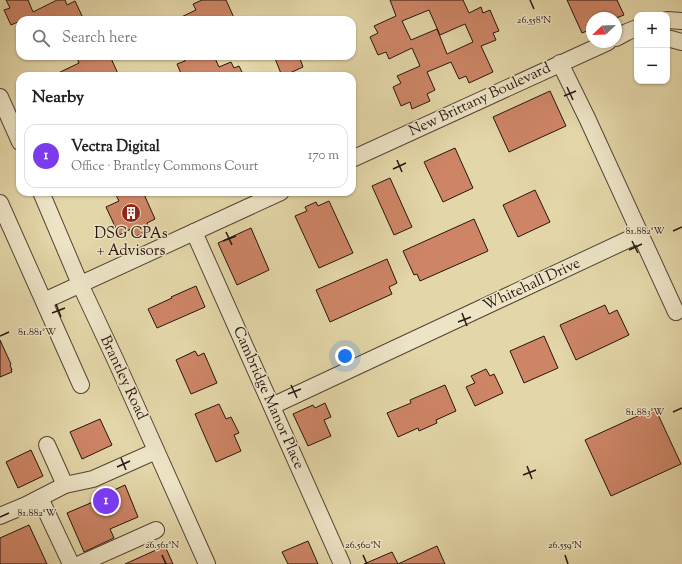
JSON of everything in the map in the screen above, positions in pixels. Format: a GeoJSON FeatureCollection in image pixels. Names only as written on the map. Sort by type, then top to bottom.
{"type":"FeatureCollection","features":[{"type":"Feature","properties":{"kind":"street"},"geometry":{"type":"LineString","coordinates":[[670,20],[682,21]]}},
{"type":"Feature","properties":{"kind":"street"},"geometry":{"type":"LineString","coordinates":[[622,35],[634,29]]}},
{"type":"Feature","properties":{"kind":"street"},"geometry":{"type":"LineString","coordinates":[[622,38],[634,36]]}},
{"type":"Feature","properties":{"kind":"street"},"geometry":{"type":"LineString","coordinates":[[670,39],[682,42]]}},
{"type":"Feature","properties":{"kind":"street","name":"New Brittany Boulevard"},"geometry":{"type":"LineString","coordinates":[[356,157],[594,48]]}},
{"type":"Feature","properties":{"kind":"street"},"geometry":{"type":"LineString","coordinates":[[560,63],[676,312]]}},
{"type":"Feature","properties":{"kind":"street"},"geometry":{"type":"LineString","coordinates":[[0,97],[16,133]]}},
{"type":"Feature","properties":{"kind":"street","name":"Brantley Road"},"geometry":{"type":"LineString","coordinates":[[43,196],[80,284],[207,564]]}},
{"type":"Feature","properties":{"kind":"street"},"geometry":{"type":"LineString","coordinates":[[44,301],[271,196]]}},
{"type":"Feature","properties":{"kind":"street"},"geometry":{"type":"LineString","coordinates":[[0,202],[81,385]]}},
{"type":"Feature","properties":{"kind":"street","name":"Cambridge Manor Place"},"geometry":{"type":"LineString","coordinates":[[194,232],[342,564]]}},
{"type":"Feature","properties":{"kind":"street","name":"Whitehall Drive"},"geometry":{"type":"LineString","coordinates":[[272,406],[640,234]]}},
{"type":"Feature","properties":{"kind":"street"},"geometry":{"type":"LineString","coordinates":[[47,445],[65,485]]}},
{"type":"Feature","properties":{"kind":"street"},"geometry":{"type":"LineString","coordinates":[[0,516],[26,505],[65,485],[93,479],[156,450]]}},
{"type":"Feature","properties":{"kind":"street"},"geometry":{"type":"LineString","coordinates":[[40,498],[71,564]]}},
{"type":"Feature","properties":{"kind":"street"},"geometry":{"type":"LineString","coordinates":[[80,564],[156,530]]}},
{"type":"Feature","properties":{"kind":"building"},"geometry":{"type":"Polygon","coordinates":[[[6,0],[28,0],[33,12],[57,0],[65,0],[67,5],[75,1],[82,16],[16,16],[16,23],[11,25],[4,10],[10,8],[6,0]]]}},
{"type":"Feature","properties":{"kind":"building"},"geometry":{"type":"Polygon","coordinates":[[[202,0],[226,0],[233,16],[183,16],[196,10],[193,4],[202,0]]]}},
{"type":"Feature","properties":{"kind":"building"},"geometry":{"type":"Polygon","coordinates":[[[390,0],[463,0],[469,13],[481,7],[483,13],[490,10],[499,31],[493,33],[496,40],[481,46],[493,72],[469,83],[466,76],[459,79],[451,62],[427,72],[435,90],[427,94],[430,101],[412,109],[410,102],[401,106],[393,87],[401,83],[397,76],[420,66],[412,48],[389,59],[386,52],[378,55],[370,37],[378,33],[374,26],[396,16],[390,0]],[[429,10],[402,21],[411,40],[437,29],[447,54],[473,42],[465,24],[440,35],[429,10]]]}},
{"type":"Feature","properties":{"kind":"building"},"geometry":{"type":"Polygon","coordinates":[[[567,0],[617,0],[624,15],[622,16],[622,12],[586,12],[586,31],[582,33],[567,0]]]}},
{"type":"Feature","properties":{"kind":"building"},"geometry":{"type":"Polygon","coordinates":[[[78,60],[112,60],[117,72],[60,72],[79,63],[78,60]]]}},
{"type":"Feature","properties":{"kind":"building"},"geometry":{"type":"Polygon","coordinates":[[[216,60],[219,67],[231,62],[234,68],[239,66],[242,72],[180,72],[177,64],[185,61],[216,60]]]}},
{"type":"Feature","properties":{"kind":"building"},"geometry":{"type":"Polygon","coordinates":[[[276,60],[300,60],[303,67],[292,72],[280,72],[276,60]]]}},
{"type":"Feature","properties":{"kind":"building"},"geometry":{"type":"Polygon","coordinates":[[[550,91],[566,126],[509,152],[493,117],[550,91]]]}},
{"type":"Feature","properties":{"kind":"building"},"geometry":{"type":"Polygon","coordinates":[[[455,148],[473,188],[443,202],[424,162],[455,148]]]}},
{"type":"Feature","properties":{"kind":"building"},"geometry":{"type":"Polygon","coordinates":[[[390,178],[412,227],[394,235],[372,186],[390,178]]]}},
{"type":"Feature","properties":{"kind":"building"},"geometry":{"type":"Polygon","coordinates":[[[535,190],[550,222],[518,237],[503,205],[535,190]]]}},
{"type":"Feature","properties":{"kind":"building","name":"DSG CPAs + Advisors"},"geometry":{"type":"Polygon","coordinates":[[[116,196],[145,196],[155,219],[147,223],[150,230],[134,237],[131,229],[119,235],[106,207],[119,201],[116,196]]]}},
{"type":"Feature","properties":{"kind":"building"},"geometry":{"type":"Polygon","coordinates":[[[329,201],[353,253],[319,268],[295,216],[307,211],[305,207],[316,202],[318,206],[329,201]]]}},
{"type":"Feature","properties":{"kind":"building"},"geometry":{"type":"Polygon","coordinates":[[[474,219],[488,251],[420,281],[417,274],[414,275],[403,251],[474,219]]]}},
{"type":"Feature","properties":{"kind":"building"},"geometry":{"type":"Polygon","coordinates":[[[251,228],[269,270],[237,285],[218,243],[251,228]]]}},
{"type":"Feature","properties":{"kind":"building"},"geometry":{"type":"Polygon","coordinates":[[[387,259],[397,283],[389,287],[392,294],[330,322],[316,290],[387,259]]]}},
{"type":"Feature","properties":{"kind":"building"},"geometry":{"type":"Polygon","coordinates":[[[196,286],[205,307],[157,328],[148,309],[196,286]]]}},
{"type":"Feature","properties":{"kind":"building"},"geometry":{"type":"Polygon","coordinates":[[[605,305],[609,314],[617,310],[629,335],[576,360],[560,325],[605,305]]]}},
{"type":"Feature","properties":{"kind":"building"},"geometry":{"type":"Polygon","coordinates":[[[544,336],[558,368],[524,383],[510,351],[544,336]]]}},
{"type":"Feature","properties":{"kind":"building"},"geometry":{"type":"Polygon","coordinates":[[[0,340],[11,364],[12,372],[0,377],[0,340]]]}},
{"type":"Feature","properties":{"kind":"building"},"geometry":{"type":"Polygon","coordinates":[[[195,351],[198,356],[204,353],[217,383],[191,394],[176,360],[195,351]]]}},
{"type":"Feature","properties":{"kind":"building"},"geometry":{"type":"Polygon","coordinates":[[[486,369],[490,376],[494,374],[503,393],[475,406],[466,387],[475,383],[471,376],[486,369]]]}},
{"type":"Feature","properties":{"kind":"building"},"geometry":{"type":"Polygon","coordinates":[[[445,385],[456,411],[436,420],[437,423],[419,431],[418,428],[398,437],[387,413],[411,403],[410,400],[445,385]]]}},
{"type":"Feature","properties":{"kind":"building"},"geometry":{"type":"Polygon","coordinates":[[[325,403],[331,417],[324,420],[331,436],[308,446],[293,414],[313,405],[315,408],[325,403]]]}},
{"type":"Feature","properties":{"kind":"building"},"geometry":{"type":"Polygon","coordinates":[[[219,404],[226,419],[231,417],[239,433],[234,435],[241,451],[216,462],[195,414],[219,404]]]}},
{"type":"Feature","properties":{"kind":"building"},"geometry":{"type":"Polygon","coordinates":[[[655,408],[681,464],[611,496],[585,440],[655,408]]]}},
{"type":"Feature","properties":{"kind":"building"},"geometry":{"type":"Polygon","coordinates":[[[100,419],[112,445],[82,459],[70,432],[100,419]]]}},
{"type":"Feature","properties":{"kind":"building"},"geometry":{"type":"Polygon","coordinates":[[[31,450],[43,476],[18,488],[6,462],[31,450]]]}},
{"type":"Feature","properties":{"kind":"building"},"geometry":{"type":"Polygon","coordinates":[[[125,485],[138,517],[110,529],[114,538],[84,552],[67,513],[100,499],[99,497],[125,485]]]}},
{"type":"Feature","properties":{"kind":"building"},"geometry":{"type":"Polygon","coordinates":[[[29,525],[47,564],[0,564],[0,538],[29,525]]]}},
{"type":"Feature","properties":{"kind":"building"},"geometry":{"type":"Polygon","coordinates":[[[308,541],[318,564],[288,564],[282,552],[308,541]]]}},
{"type":"Feature","properties":{"kind":"building"},"geometry":{"type":"Polygon","coordinates":[[[165,546],[173,564],[125,564],[165,546]]]}},
{"type":"Feature","properties":{"kind":"building"},"geometry":{"type":"Polygon","coordinates":[[[437,546],[445,564],[398,564],[437,546]]]}},
{"type":"Feature","properties":{"kind":"building"},"geometry":{"type":"Polygon","coordinates":[[[392,552],[398,564],[364,564],[392,552]]]}},
{"type":"Feature","properties":{"kind":"place","name":"DSG CPAs + Advisors"},"geometry":{"type":"Point","coordinates":[131,213]}},
{"type":"Feature","properties":{"kind":"place","name":"Vectra Digital"},"geometry":{"type":"Point","coordinates":[106,501]}}]}
